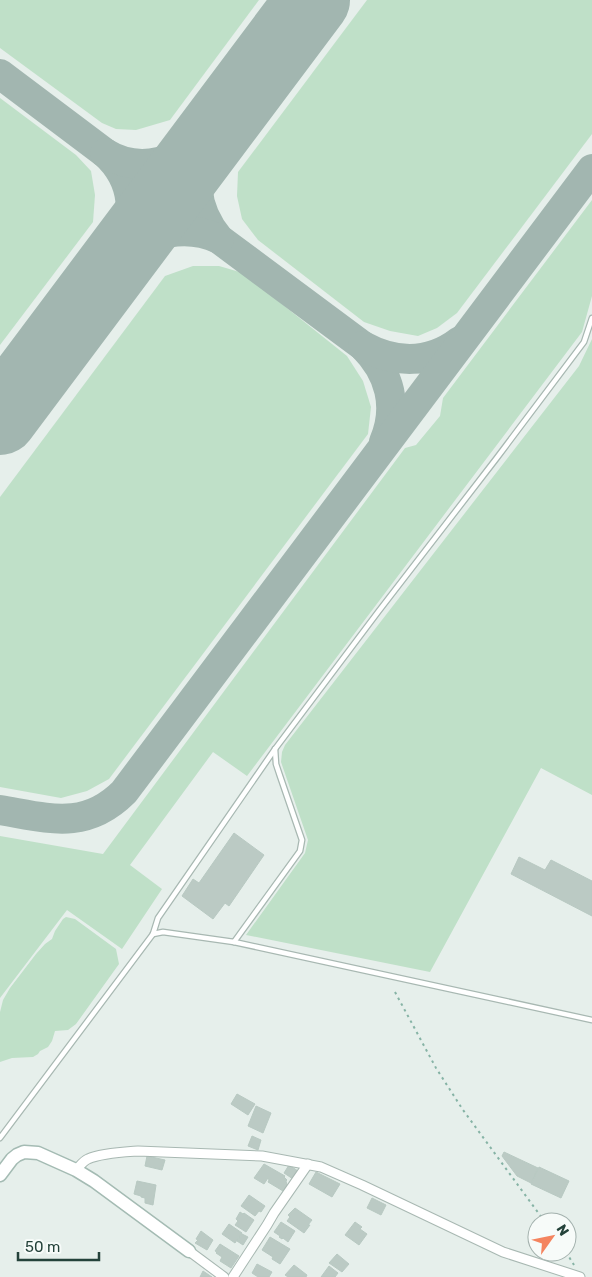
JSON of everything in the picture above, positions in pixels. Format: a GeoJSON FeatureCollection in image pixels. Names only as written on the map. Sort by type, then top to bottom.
{"type":"FeatureCollection","features":[{"type":"Feature","properties":{"kind":"street"},"geometry":{"type":"LineString","coordinates":[[76,1170],[88,1159],[120,1152],[138,1151],[262,1156],[308,1164],[321,1167],[362,1185],[503,1252],[580,1277]]}},
{"type":"Feature","properties":{"kind":"street"},"geometry":{"type":"LineString","coordinates":[[0,1175],[12,1159],[24,1152],[38,1153],[76,1170],[116,1197],[224,1277]]}},
{"type":"Feature","properties":{"kind":"street"},"geometry":{"type":"LineString","coordinates":[[233,1277],[308,1164]]}},
{"type":"Feature","properties":{"kind":"lane"},"geometry":{"type":"LineString","coordinates":[[0,1138],[153,934],[158,918],[275,749],[584,342],[592,318]]}},
{"type":"Feature","properties":{"kind":"lane"},"geometry":{"type":"LineString","coordinates":[[234,942],[300,851],[302,840],[276,764],[275,749]]}},
{"type":"Feature","properties":{"kind":"lane"},"geometry":{"type":"LineString","coordinates":[[153,934],[163,932],[234,942],[592,1020]]}},
{"type":"Feature","properties":{"kind":"path"},"geometry":{"type":"LineString","coordinates":[[394,992],[436,1068],[463,1110],[538,1212]]}},
{"type":"Feature","properties":{"kind":"green space"},"geometry":{"type":"Polygon","coordinates":[[[0,0],[259,0],[170,120],[136,130],[116,129],[102,123],[0,48],[0,0]]]}},
{"type":"Feature","properties":{"kind":"green space"},"geometry":{"type":"Polygon","coordinates":[[[367,0],[592,0],[592,134],[457,313],[437,328],[418,336],[390,331],[364,322],[258,240],[242,219],[237,196],[238,172],[367,0]]]}},
{"type":"Feature","properties":{"kind":"green space"},"geometry":{"type":"Polygon","coordinates":[[[0,98],[76,155],[91,171],[95,195],[93,222],[0,345],[0,98]]]}},
{"type":"Feature","properties":{"kind":"green space"},"geometry":{"type":"Polygon","coordinates":[[[592,200],[592,296],[582,332],[247,776],[213,752],[130,865],[162,889],[122,949],[67,910],[0,998],[0,836],[103,854],[405,448],[416,445],[440,416],[443,398],[592,200]]]}},
{"type":"Feature","properties":{"kind":"green space"},"geometry":{"type":"Polygon","coordinates":[[[193,266],[219,266],[243,273],[347,356],[363,381],[371,407],[368,434],[109,779],[87,791],[61,798],[0,787],[0,497],[165,276],[193,266]]]}},
{"type":"Feature","properties":{"kind":"green space"},"geometry":{"type":"Polygon","coordinates":[[[592,339],[592,795],[541,768],[430,972],[246,935],[305,853],[308,840],[281,762],[285,745],[579,366],[592,339]]]}},
{"type":"Feature","properties":{"kind":"green space"},"geometry":{"type":"Polygon","coordinates":[[[66,917],[75,919],[116,949],[119,964],[76,1024],[68,1030],[55,1031],[48,1047],[33,1057],[12,1058],[0,1062],[0,1012],[3,1000],[36,954],[52,939],[55,931],[66,917]]]}},
{"type":"Feature","properties":{"kind":"building"},"geometry":{"type":"Polygon","coordinates":[[[234,833],[264,855],[229,906],[225,903],[213,919],[182,896],[193,879],[199,883],[234,833]]]}},
{"type":"Feature","properties":{"kind":"building"},"geometry":{"type":"Polygon","coordinates":[[[519,857],[545,870],[551,860],[592,881],[592,916],[511,874],[519,857]]]}},
{"type":"Feature","properties":{"kind":"building"},"geometry":{"type":"Polygon","coordinates":[[[237,1094],[255,1104],[248,1115],[231,1104],[237,1094]]]}},
{"type":"Feature","properties":{"kind":"building"},"geometry":{"type":"Polygon","coordinates":[[[256,1106],[271,1113],[263,1133],[248,1126],[256,1106]]]}},
{"type":"Feature","properties":{"kind":"building"},"geometry":{"type":"Polygon","coordinates":[[[252,1136],[261,1140],[258,1150],[248,1146],[252,1136]]]}},
{"type":"Feature","properties":{"kind":"building"},"geometry":{"type":"Polygon","coordinates":[[[504,1152],[538,1168],[531,1183],[517,1176],[502,1156],[504,1152]]]}},
{"type":"Feature","properties":{"kind":"building"},"geometry":{"type":"Polygon","coordinates":[[[147,1156],[165,1160],[162,1170],[145,1166],[147,1156]]]}},
{"type":"Feature","properties":{"kind":"building"},"geometry":{"type":"Polygon","coordinates":[[[264,1164],[285,1176],[287,1185],[283,1191],[268,1182],[268,1178],[264,1184],[254,1178],[264,1164]]]}},
{"type":"Feature","properties":{"kind":"building"},"geometry":{"type":"Polygon","coordinates":[[[289,1165],[298,1171],[293,1179],[284,1173],[289,1165]]]}},
{"type":"Feature","properties":{"kind":"building"},"geometry":{"type":"Polygon","coordinates":[[[539,1167],[569,1181],[561,1198],[531,1184],[539,1167]]]}},
{"type":"Feature","properties":{"kind":"building"},"geometry":{"type":"Polygon","coordinates":[[[316,1172],[340,1184],[332,1197],[309,1184],[316,1172]]]}},
{"type":"Feature","properties":{"kind":"building"},"geometry":{"type":"Polygon","coordinates":[[[137,1181],[156,1185],[153,1205],[145,1203],[145,1198],[134,1194],[137,1181]]]}},
{"type":"Feature","properties":{"kind":"building"},"geometry":{"type":"Polygon","coordinates":[[[249,1195],[265,1206],[255,1216],[241,1206],[249,1195]]]}},
{"type":"Feature","properties":{"kind":"building"},"geometry":{"type":"Polygon","coordinates":[[[372,1198],[386,1205],[381,1215],[367,1208],[372,1198]]]}},
{"type":"Feature","properties":{"kind":"building"},"geometry":{"type":"Polygon","coordinates":[[[295,1208],[312,1220],[304,1233],[287,1221],[290,1217],[288,1215],[295,1208]]]}},
{"type":"Feature","properties":{"kind":"building"},"geometry":{"type":"Polygon","coordinates":[[[240,1212],[254,1220],[246,1232],[235,1225],[240,1212]]]}},
{"type":"Feature","properties":{"kind":"building"},"geometry":{"type":"Polygon","coordinates":[[[281,1222],[295,1231],[288,1242],[274,1232],[281,1222]]]}},
{"type":"Feature","properties":{"kind":"building"},"geometry":{"type":"Polygon","coordinates":[[[355,1222],[367,1234],[359,1245],[345,1235],[355,1222]]]}},
{"type":"Feature","properties":{"kind":"building"},"geometry":{"type":"Polygon","coordinates":[[[229,1224],[242,1233],[235,1243],[222,1234],[229,1224]]]}},
{"type":"Feature","properties":{"kind":"building"},"geometry":{"type":"Polygon","coordinates":[[[201,1231],[213,1240],[207,1250],[195,1243],[201,1231]]]}},
{"type":"Feature","properties":{"kind":"building"},"geometry":{"type":"Polygon","coordinates":[[[242,1234],[248,1237],[243,1245],[237,1241],[242,1234]]]}},
{"type":"Feature","properties":{"kind":"building"},"geometry":{"type":"Polygon","coordinates":[[[270,1237],[290,1249],[280,1264],[262,1250],[270,1237]]]}},
{"type":"Feature","properties":{"kind":"building"},"geometry":{"type":"Polygon","coordinates":[[[220,1244],[239,1256],[231,1268],[220,1261],[222,1257],[215,1251],[220,1244]]]}},
{"type":"Feature","properties":{"kind":"building"},"geometry":{"type":"Polygon","coordinates":[[[337,1254],[349,1264],[342,1272],[329,1263],[337,1254]]]}},
{"type":"Feature","properties":{"kind":"building"},"geometry":{"type":"Polygon","coordinates":[[[257,1264],[272,1272],[269,1277],[258,1277],[252,1273],[257,1264]]]}},
{"type":"Feature","properties":{"kind":"building"},"geometry":{"type":"Polygon","coordinates":[[[294,1265],[307,1275],[306,1277],[288,1277],[285,1275],[294,1265]]]}},
{"type":"Feature","properties":{"kind":"building"},"geometry":{"type":"Polygon","coordinates":[[[329,1266],[338,1273],[335,1277],[321,1277],[329,1266]]]}},
{"type":"Feature","properties":{"kind":"building"},"geometry":{"type":"Polygon","coordinates":[[[203,1271],[212,1277],[200,1277],[203,1271]]]}},
{"type":"Feature","properties":{"kind":"taxiway"},"geometry":{"type":"LineString","coordinates":[[0,74],[105,153],[115,164],[128,188],[130,201],[131,214],[122,255]]}},
{"type":"Feature","properties":{"kind":"taxiway"},"geometry":{"type":"LineString","coordinates":[[211,137],[200,164],[198,177],[200,202],[210,227],[219,239],[363,346],[372,356],[380,367],[385,379],[391,403],[389,429],[384,442]]}},
{"type":"Feature","properties":{"kind":"taxiway"},"geometry":{"type":"LineString","coordinates":[[105,153],[119,160],[146,164],[172,158],[211,137]]}},
{"type":"Feature","properties":{"kind":"taxiway"},"geometry":{"type":"LineString","coordinates":[[0,810],[50,818],[80,817],[95,812],[124,792],[592,169]]}},
{"type":"Feature","properties":{"kind":"taxiway"},"geometry":{"type":"LineString","coordinates":[[122,255],[144,241],[168,233],[194,232],[207,234],[219,239]]}},
{"type":"Feature","properties":{"kind":"taxiway"},"geometry":{"type":"LineString","coordinates":[[363,346],[388,356],[413,359],[437,354],[449,349],[460,341]]}},
{"type":"Feature","properties":{"kind":"runway"},"geometry":{"type":"LineString","coordinates":[[0,418],[313,0]]}}]}
